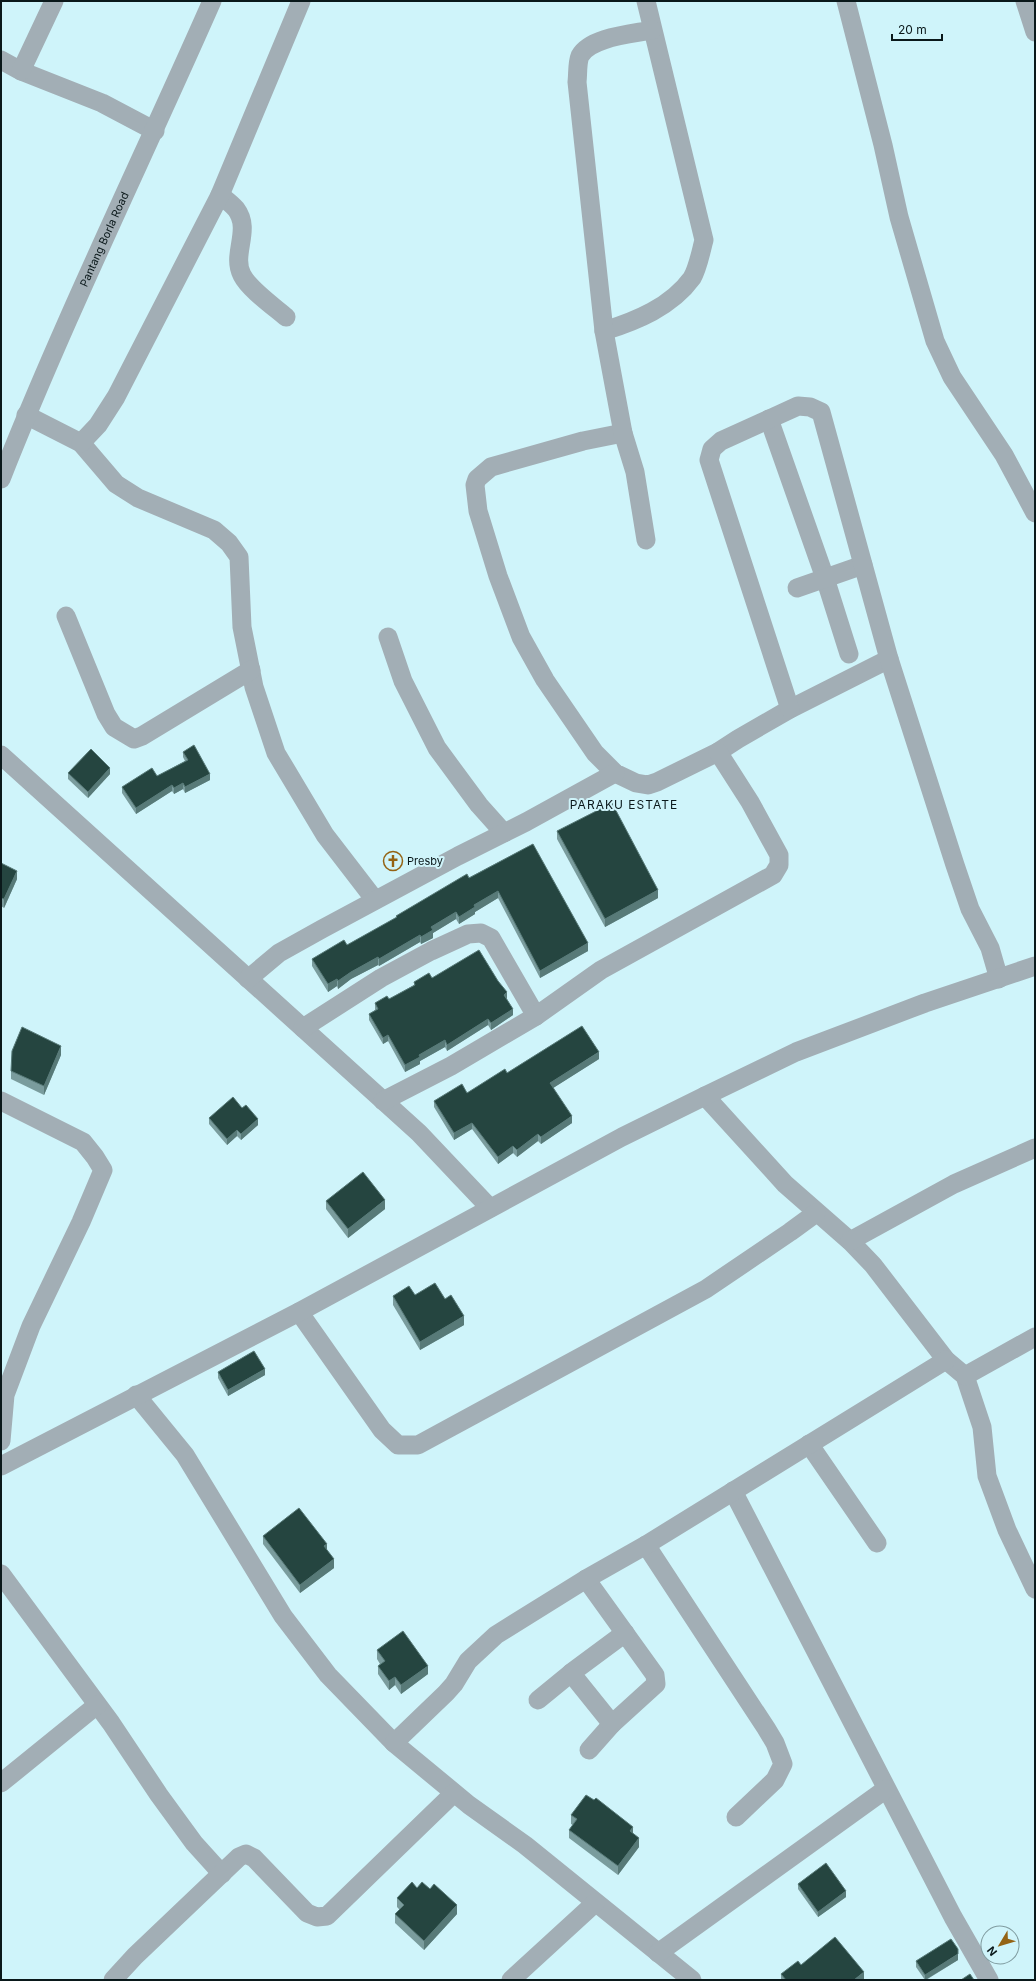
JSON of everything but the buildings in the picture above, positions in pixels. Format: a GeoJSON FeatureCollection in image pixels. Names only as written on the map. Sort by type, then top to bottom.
{"type":"FeatureCollection","features":[{"type":"Feature","properties":{"kind":"street"},"geometry":{"type":"LineString","coordinates":[[21,71],[54,1]]}},
{"type":"Feature","properties":{"kind":"street","name":"Pantang Borla Road"},"geometry":{"type":"LineString","coordinates":[[1,479],[26,415],[95,257],[155,131],[212,1]]}},
{"type":"Feature","properties":{"kind":"street"},"geometry":{"type":"LineString","coordinates":[[81,443],[98,425],[116,397],[220,195],[301,1]]}},
{"type":"Feature","properties":{"kind":"street"},"geometry":{"type":"LineString","coordinates":[[604,331],[632,323],[653,311],[673,296],[692,277],[704,240],[646,1]]}},
{"type":"Feature","properties":{"kind":"street"},"geometry":{"type":"LineString","coordinates":[[846,1],[883,145],[899,218],[935,341],[952,377],[1004,456],[1035,513]]}},
{"type":"Feature","properties":{"kind":"street"},"geometry":{"type":"LineString","coordinates":[[1025,1],[1035,32]]}},
{"type":"Feature","properties":{"kind":"street"},"geometry":{"type":"LineString","coordinates":[[646,540],[635,472],[624,433],[604,331],[577,82],[580,56],[593,44],[610,37],[652,30]]}},
{"type":"Feature","properties":{"kind":"street"},"geometry":{"type":"LineString","coordinates":[[1,60],[21,71],[102,103],[155,131]]}},
{"type":"Feature","properties":{"kind":"street"},"geometry":{"type":"LineString","coordinates":[[220,195],[236,209],[241,220],[243,230],[238,262],[241,274],[247,283],[286,317]]}},
{"type":"Feature","properties":{"kind":"street"},"geometry":{"type":"LineString","coordinates":[[790,709],[709,460],[712,449],[721,440],[798,406],[810,407],[821,412],[889,659],[970,909],[990,948],[999,979]]}},
{"type":"Feature","properties":{"kind":"street"},"geometry":{"type":"LineString","coordinates":[[26,415],[81,443],[116,484],[138,498],[214,530],[229,543],[239,557],[242,627],[250,670],[259,708],[276,753],[325,835],[375,900]]}},
{"type":"Feature","properties":{"kind":"street"},"geometry":{"type":"LineString","coordinates":[[769,419],[825,578],[849,654]]}},
{"type":"Feature","properties":{"kind":"street"},"geometry":{"type":"LineString","coordinates":[[624,433],[583,441],[491,467],[478,479],[475,485],[478,511],[498,576],[522,637],[545,680],[595,753],[615,773],[625,779],[648,785],[657,782],[718,752],[790,709],[889,659]]}},
{"type":"Feature","properties":{"kind":"street"},"geometry":{"type":"LineString","coordinates":[[797,588],[863,565]]}},
{"type":"Feature","properties":{"kind":"street"},"geometry":{"type":"LineString","coordinates":[[66,616],[106,714],[114,727],[134,738],[142,736],[250,670]]}},
{"type":"Feature","properties":{"kind":"street"},"geometry":{"type":"LineString","coordinates":[[388,637],[403,681],[437,748],[479,805],[504,833]]}},
{"type":"Feature","properties":{"kind":"street"},"geometry":{"type":"LineString","coordinates":[[383,1101],[451,1066],[536,1016],[601,970],[773,875],[779,865],[779,855],[750,802],[718,752]]}},
{"type":"Feature","properties":{"kind":"street"},"geometry":{"type":"LineString","coordinates":[[1,755],[419,1134],[490,1208]]}},
{"type":"Feature","properties":{"kind":"street"},"geometry":{"type":"LineString","coordinates":[[248,979],[279,954],[375,900],[615,773]]}},
{"type":"Feature","properties":{"kind":"street"},"geometry":{"type":"LineString","coordinates":[[303,1028],[381,978],[424,954],[468,934],[481,933],[491,938],[536,1016]]}},
{"type":"Feature","properties":{"kind":"street"},"geometry":{"type":"LineString","coordinates":[[1,1466],[299,1312],[622,1137],[705,1096],[796,1052],[925,1003],[1035,966]]}},
{"type":"Feature","properties":{"kind":"street"},"geometry":{"type":"LineString","coordinates":[[705,1096],[729,1120],[753,1150],[780,1178],[816,1213],[850,1241],[873,1264],[946,1360],[964,1376],[982,1427],[987,1476],[1007,1530],[1035,1589]]}},
{"type":"Feature","properties":{"kind":"street"},"geometry":{"type":"LineString","coordinates":[[1,1101],[83,1142],[103,1170],[81,1222],[31,1326],[5,1395],[1,1441]]}},
{"type":"Feature","properties":{"kind":"street"},"geometry":{"type":"LineString","coordinates":[[850,1241],[954,1184],[1035,1148]]}},
{"type":"Feature","properties":{"kind":"street"},"geometry":{"type":"LineString","coordinates":[[299,1312],[382,1430],[398,1445],[418,1445],[706,1289],[816,1213]]}},
{"type":"Feature","properties":{"kind":"street"},"geometry":{"type":"LineString","coordinates":[[964,1376],[1035,1337]]}},
{"type":"Feature","properties":{"kind":"street"},"geometry":{"type":"LineString","coordinates":[[394,1744],[446,1693],[468,1661],[496,1635],[586,1579],[646,1545],[946,1360]]}},
{"type":"Feature","properties":{"kind":"street"},"geometry":{"type":"LineString","coordinates":[[136,1395],[185,1455],[283,1616],[328,1675],[394,1744],[454,1793],[525,1845],[658,1953],[681,1977]]}},
{"type":"Feature","properties":{"kind":"street"},"geometry":{"type":"LineString","coordinates":[[809,1444],[877,1543]]}},
{"type":"Feature","properties":{"kind":"street"},"geometry":{"type":"LineString","coordinates":[[733,1491],[953,1917],[989,1980]]}},
{"type":"Feature","properties":{"kind":"street"},"geometry":{"type":"LineString","coordinates":[[646,1545],[766,1728],[775,1743],[783,1764],[775,1780],[736,1817]]}},
{"type":"Feature","properties":{"kind":"street"},"geometry":{"type":"LineString","coordinates":[[1,1574],[97,1705],[194,1843],[222,1874]]}},
{"type":"Feature","properties":{"kind":"street"},"geometry":{"type":"LineString","coordinates":[[586,1579],[655,1675],[656,1684],[612,1724],[589,1750]]}},
{"type":"Feature","properties":{"kind":"street"},"geometry":{"type":"LineString","coordinates":[[538,1700],[571,1673],[625,1633]]}},
{"type":"Feature","properties":{"kind":"street"},"geometry":{"type":"LineString","coordinates":[[571,1673],[612,1724]]}},
{"type":"Feature","properties":{"kind":"street"},"geometry":{"type":"LineString","coordinates":[[1,1783],[97,1705]]}},
{"type":"Feature","properties":{"kind":"street"},"geometry":{"type":"LineString","coordinates":[[658,1953],[886,1789]]}},
{"type":"Feature","properties":{"kind":"street"},"geometry":{"type":"LineString","coordinates":[[113,1980],[135,1956],[239,1857],[246,1854],[254,1858],[307,1913],[317,1917],[327,1916],[454,1793]]}},
{"type":"Feature","properties":{"kind":"street"},"geometry":{"type":"LineString","coordinates":[[511,1980],[595,1903]]}},
{"type":"Feature","properties":{"kind":"place","name":"Presby"},"geometry":{"type":"Point","coordinates":[393,861]}},
{"type":"Feature","properties":{"kind":"district","name":"PARAKU ESTATE"},"geometry":{"type":"Point","coordinates":[624,804]}}]}
